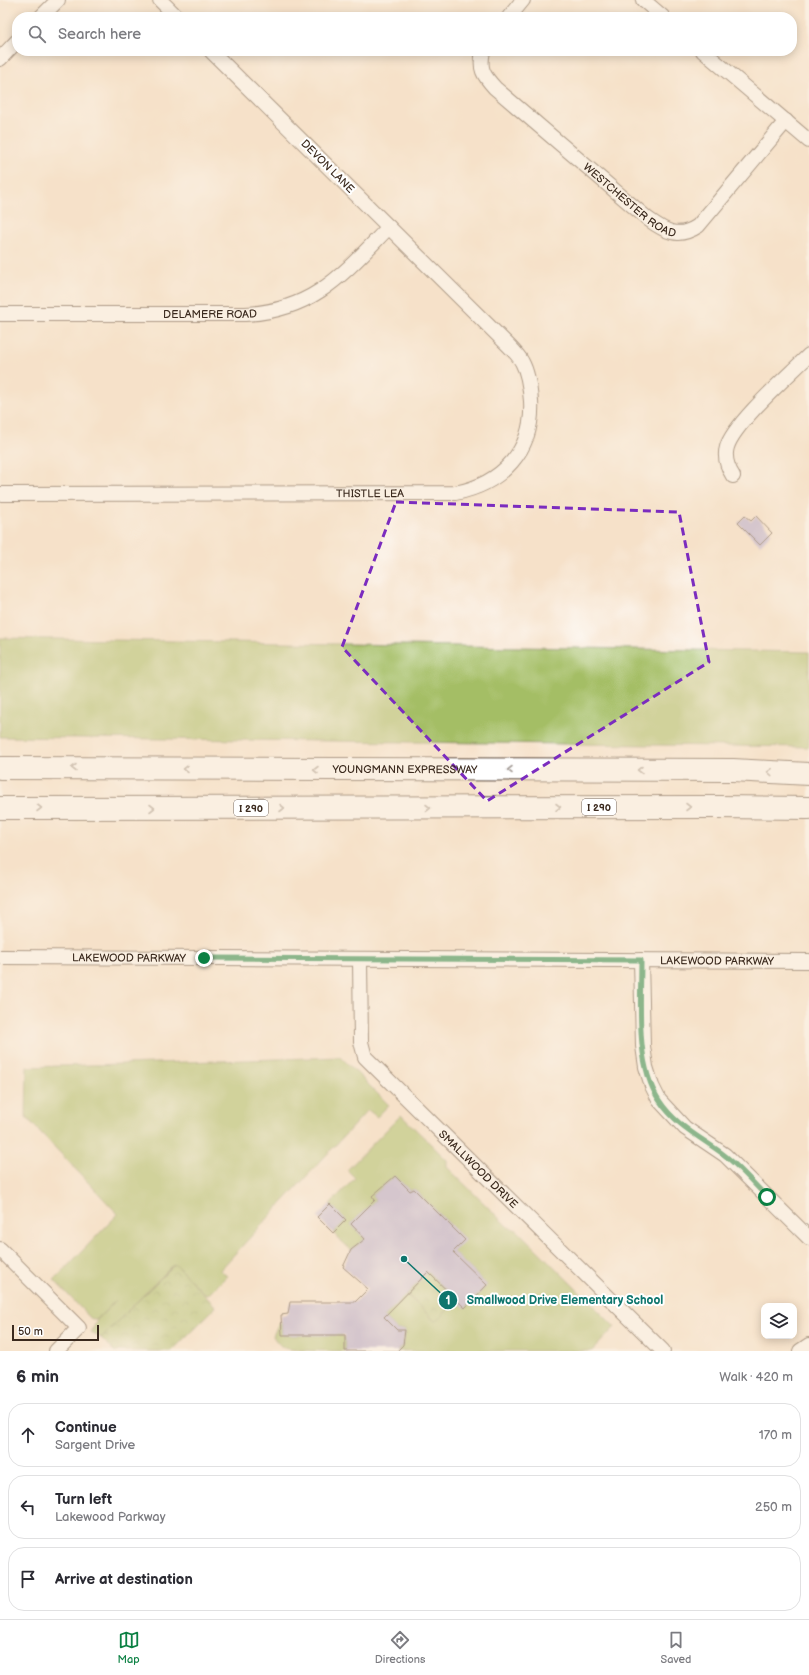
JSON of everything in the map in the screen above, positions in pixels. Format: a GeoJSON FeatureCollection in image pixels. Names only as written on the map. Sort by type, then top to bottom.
{"type":"FeatureCollection","features":[{"type":"Feature","properties":{"kind":"highway","name":"YOUNGMANN EXPRESSWAY"},"geometry":{"type":"LineString","coordinates":[[0,768],[733,770],[809,774]]}},
{"type":"Feature","properties":{"kind":"highway","name":"I 290"},"geometry":{"type":"LineString","coordinates":[[0,808],[809,808]]}},
{"type":"Feature","properties":{"kind":"street"},"geometry":{"type":"LineString","coordinates":[[46,12],[58,0]]}},
{"type":"Feature","properties":{"kind":"street"},"geometry":{"type":"LineString","coordinates":[[160,0],[172,12]]}},
{"type":"Feature","properties":{"kind":"street"},"geometry":{"type":"LineString","coordinates":[[512,12],[523,0]]}},
{"type":"Feature","properties":{"kind":"street"},"geometry":{"type":"LineString","coordinates":[[643,0],[657,12]]}},
{"type":"Feature","properties":{"kind":"street"},"geometry":{"type":"LineString","coordinates":[[0,59],[12,46]]}},
{"type":"Feature","properties":{"kind":"street","name":"DEVON LANE"},"geometry":{"type":"LineString","coordinates":[[216,56],[444,282]]}},
{"type":"Feature","properties":{"kind":"street","name":"WESTCHESTER ROAD"},"geometry":{"type":"LineString","coordinates":[[482,56],[482,70],[485,78],[495,88],[648,219],[663,230],[673,233],[690,231],[698,226],[786,121]]}},
{"type":"Feature","properties":{"kind":"street"},"geometry":{"type":"LineString","coordinates":[[709,56],[809,141]]}},
{"type":"Feature","properties":{"kind":"street","name":"DELAMERE ROAD"},"geometry":{"type":"LineString","coordinates":[[0,314],[245,314],[278,310],[309,298],[324,289],[348,270],[389,227]]}},
{"type":"Feature","properties":{"kind":"street","name":"THISTLE LEA"},"geometry":{"type":"LineString","coordinates":[[0,494],[448,493],[470,490],[484,484],[509,466],[525,441],[530,424],[532,409],[526,370],[521,360],[508,345],[444,282]]}},
{"type":"Feature","properties":{"kind":"street"},"geometry":{"type":"LineString","coordinates":[[733,476],[727,467],[726,447],[736,430],[809,355]]}},
{"type":"Feature","properties":{"kind":"street","name":"LAKEWOOD PARKWAY"},"geometry":{"type":"LineString","coordinates":[[0,958],[809,961]]}},
{"type":"Feature","properties":{"kind":"street","name":"SMALLWOOD DRIVE"},"geometry":{"type":"LineString","coordinates":[[360,959],[361,1042],[365,1057],[663,1351]]}},
{"type":"Feature","properties":{"kind":"street"},"geometry":{"type":"LineString","coordinates":[[641,960],[643,1046],[646,1067],[652,1086],[659,1100],[685,1128],[725,1155],[809,1238]]}},
{"type":"Feature","properties":{"kind":"street"},"geometry":{"type":"LineString","coordinates":[[0,1249],[79,1328],[56,1351]]}},
{"type":"Feature","properties":{"kind":"street"},"geometry":{"type":"LineString","coordinates":[[800,1351],[809,1345]]}},
{"type":"Feature","properties":{"kind":"highlighted area"},"geometry":{"type":"Polygon","coordinates":[[[396,502],[679,512],[709,662],[487,801],[342,647],[396,502]]]}},
{"type":"Feature","properties":{"kind":"green space"},"geometry":{"type":"Polygon","coordinates":[[[0,638],[809,652],[809,747],[0,737],[0,638]]]}},
{"type":"Feature","properties":{"kind":"green space"},"geometry":{"type":"Polygon","coordinates":[[[341,1057],[389,1105],[377,1117],[368,1110],[220,1270],[227,1276],[208,1295],[205,1294],[174,1264],[101,1338],[91,1333],[97,1320],[116,1300],[96,1320],[92,1320],[54,1280],[118,1214],[26,1117],[27,1067],[341,1057]]]}},
{"type":"Feature","properties":{"kind":"green space"},"geometry":{"type":"Polygon","coordinates":[[[401,1115],[447,1160],[447,1167],[508,1227],[517,1230],[615,1327],[592,1351],[397,1351],[403,1345],[405,1330],[397,1330],[384,1317],[406,1294],[436,1322],[457,1300],[465,1308],[487,1285],[453,1252],[465,1239],[414,1189],[410,1191],[395,1176],[372,1196],[375,1200],[351,1224],[365,1239],[351,1250],[333,1233],[346,1220],[330,1204],[355,1178],[347,1170],[401,1115]]]}},
{"type":"Feature","properties":{"kind":"green space"},"geometry":{"type":"Polygon","coordinates":[[[175,1264],[216,1307],[172,1351],[114,1351],[101,1338],[175,1264]]]}},
{"type":"Feature","properties":{"kind":"green space"},"geometry":{"type":"Polygon","coordinates":[[[428,1272],[457,1300],[436,1322],[407,1294],[428,1272]]]}},
{"type":"Feature","properties":{"kind":"green space"},"geometry":{"type":"Polygon","coordinates":[[[279,1322],[281,1322],[282,1335],[341,1335],[345,1338],[345,1351],[284,1348],[273,1336],[279,1322]]]}},
{"type":"Feature","properties":{"kind":"building"},"geometry":{"type":"Polygon","coordinates":[[[745,516],[751,521],[756,516],[772,533],[760,545],[738,523],[745,516]]]}},
{"type":"Feature","properties":{"kind":"building"},"geometry":{"type":"Polygon","coordinates":[[[395,1176],[410,1191],[414,1189],[465,1240],[453,1252],[487,1285],[465,1308],[428,1272],[384,1317],[397,1330],[405,1330],[403,1345],[397,1351],[345,1351],[345,1335],[282,1335],[281,1315],[288,1314],[290,1302],[355,1302],[368,1289],[343,1267],[351,1250],[365,1239],[351,1224],[375,1200],[372,1196],[395,1176]]]}},
{"type":"Feature","properties":{"kind":"building"},"geometry":{"type":"Polygon","coordinates":[[[330,1204],[346,1220],[333,1233],[317,1217],[330,1204]]]}},
{"type":"Feature","properties":{"kind":"place","name":"Smallwood Drive Elementary School"},"geometry":{"type":"Point","coordinates":[404,1259]}},
{"type":"Feature","properties":{"kind":"route"},"geometry":{"type":"LineString","coordinates":[[204,958],[641,960],[643,1046],[646,1067],[652,1086],[659,1100],[668,1112],[685,1128],[697,1138],[725,1155],[767,1197]]}}]}
